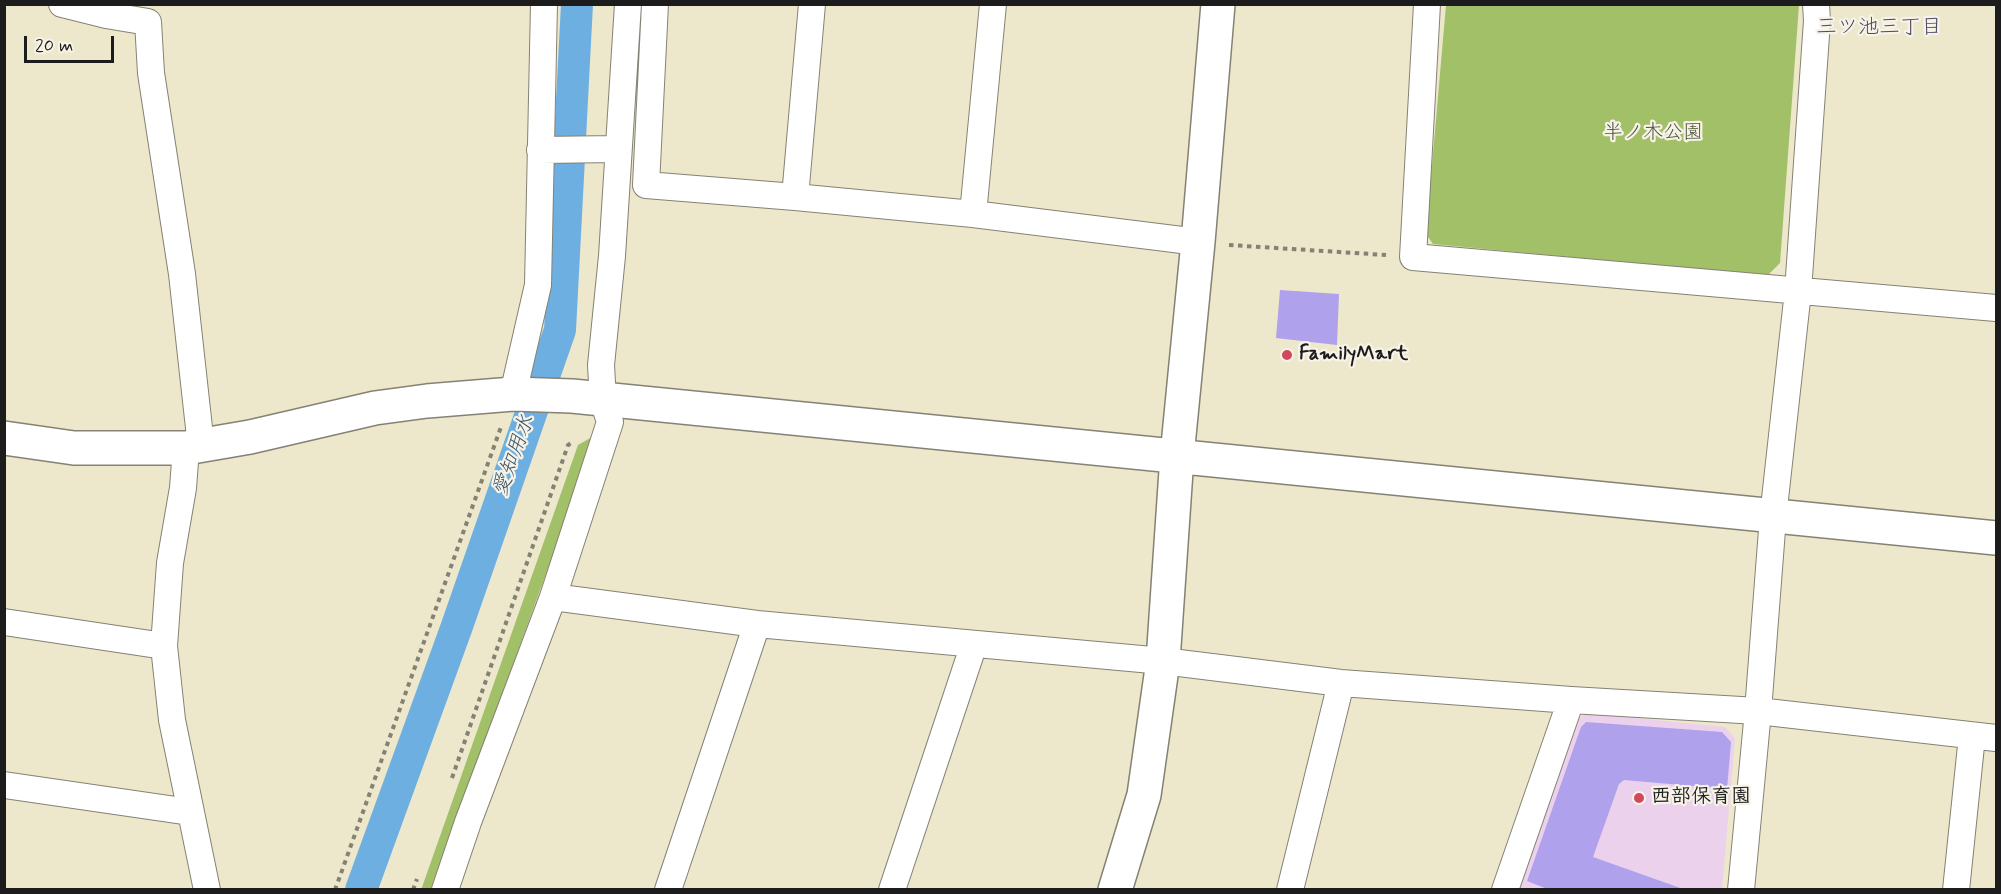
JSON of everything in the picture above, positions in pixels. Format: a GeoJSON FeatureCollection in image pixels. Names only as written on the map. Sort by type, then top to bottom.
{"type":"FeatureCollection","features":[{"type":"Feature","properties":{"kind":"street"},"geometry":{"type":"LineString","coordinates":[[62,4],[148,22],[151,73],[182,273],[194,447],[183,488],[170,563],[164,646],[172,720],[207,890]]}},
{"type":"Feature","properties":{"kind":"street"},"geometry":{"type":"LineString","coordinates":[[513,394],[538,285],[544,4]]}},
{"type":"Feature","properties":{"kind":"street"},"geometry":{"type":"LineString","coordinates":[[445,890],[552,597],[595,406],[612,256],[628,4]]}},
{"type":"Feature","properties":{"kind":"street"},"geometry":{"type":"LineString","coordinates":[[656,4],[646,185],[795,196],[973,214],[1198,242]]}},
{"type":"Feature","properties":{"kind":"street"},"geometry":{"type":"LineString","coordinates":[[795,196],[812,4]]}},
{"type":"Feature","properties":{"kind":"street"},"geometry":{"type":"LineString","coordinates":[[973,214],[993,4]]}},
{"type":"Feature","properties":{"kind":"street"},"geometry":{"type":"LineString","coordinates":[[1115,890],[1144,795],[1163,661],[1177,456],[1218,4]]}},
{"type":"Feature","properties":{"kind":"street"},"geometry":{"type":"LineString","coordinates":[[1427,4],[1413,257],[1996,308]]}},
{"type":"Feature","properties":{"kind":"street"},"geometry":{"type":"LineString","coordinates":[[1741,890],[1773,517],[1798,291],[1817,21],[1816,4]]}},
{"type":"Feature","properties":{"kind":"street"},"geometry":{"type":"LineString","coordinates":[[540,150],[617,149]]}},
{"type":"Feature","properties":{"kind":"street"},"geometry":{"type":"LineString","coordinates":[[4,438],[74,448],[194,447],[250,437],[375,408],[513,394],[595,406],[1177,456],[1996,538]]}},
{"type":"Feature","properties":{"kind":"street"},"geometry":{"type":"LineString","coordinates":[[552,597],[758,624],[1163,661],[1341,683],[1758,711],[1984,737],[1956,890]]}},
{"type":"Feature","properties":{"kind":"street"},"geometry":{"type":"LineString","coordinates":[[4,622],[164,646]]}},
{"type":"Feature","properties":{"kind":"street"},"geometry":{"type":"LineString","coordinates":[[669,890],[758,624]]}},
{"type":"Feature","properties":{"kind":"street"},"geometry":{"type":"LineString","coordinates":[[892,890],[974,644]]}},
{"type":"Feature","properties":{"kind":"street"},"geometry":{"type":"LineString","coordinates":[[1290,890],[1341,683]]}},
{"type":"Feature","properties":{"kind":"street"},"geometry":{"type":"LineString","coordinates":[[1504,890],[1571,700]]}},
{"type":"Feature","properties":{"kind":"street"},"geometry":{"type":"LineString","coordinates":[[4,785],[190,812]]}},
{"type":"Feature","properties":{"kind":"path"},"geometry":{"type":"LineString","coordinates":[[1198,242],[1413,257]]}},
{"type":"Feature","properties":{"kind":"path"},"geometry":{"type":"LineString","coordinates":[[335,890],[513,394]]}},
{"type":"Feature","properties":{"kind":"path"},"geometry":{"type":"LineString","coordinates":[[452,778],[568,445],[595,406]]}},
{"type":"Feature","properties":{"kind":"path"},"geometry":{"type":"LineString","coordinates":[[413,890],[417,878]]}},
{"type":"Feature","properties":{"kind":"shaded area","name":"西部保育園"},"geometry":{"type":"Polygon","coordinates":[[[1586,713],[1725,727],[1735,738],[1722,889],[1517,890],[1572,724],[1586,713]]]}},
{"type":"Feature","properties":{"kind":"green space","name":"半ノ木公園"},"geometry":{"type":"Polygon","coordinates":[[[1446,5],[1799,5],[1780,263],[1767,276],[1433,244],[1426,234],[1446,5]]]}},
{"type":"Feature","properties":{"kind":"green space"},"geometry":{"type":"Polygon","coordinates":[[[592,437],[593,445],[431,889],[421,890],[578,445],[592,437]]]}},
{"type":"Feature","properties":{"kind":"building"},"geometry":{"type":"Polygon","coordinates":[[[1280,290],[1339,294],[1337,345],[1276,338],[1280,290]]]}},
{"type":"Feature","properties":{"kind":"building"},"geometry":{"type":"Polygon","coordinates":[[[1586,722],[1722,732],[1731,742],[1727,789],[1624,780],[1619,784],[1593,857],[1686,890],[1550,890],[1527,881],[1581,727],[1586,722]]]}},
{"type":"Feature","properties":{"kind":"waterway","name":"愛知用水"},"geometry":{"type":"LineString","coordinates":[[361,890],[457,626],[560,330],[577,4]]}},
{"type":"Feature","properties":{"kind":"place","name":"FamilyMart"},"geometry":{"type":"Point","coordinates":[1287,355]}},
{"type":"Feature","properties":{"kind":"place","name":"西部保育園"},"geometry":{"type":"Point","coordinates":[1639,798]}},
{"type":"Feature","properties":{"kind":"district","name":"三ツ池三丁目"},"geometry":{"type":"Point","coordinates":[1879,29]}}]}
